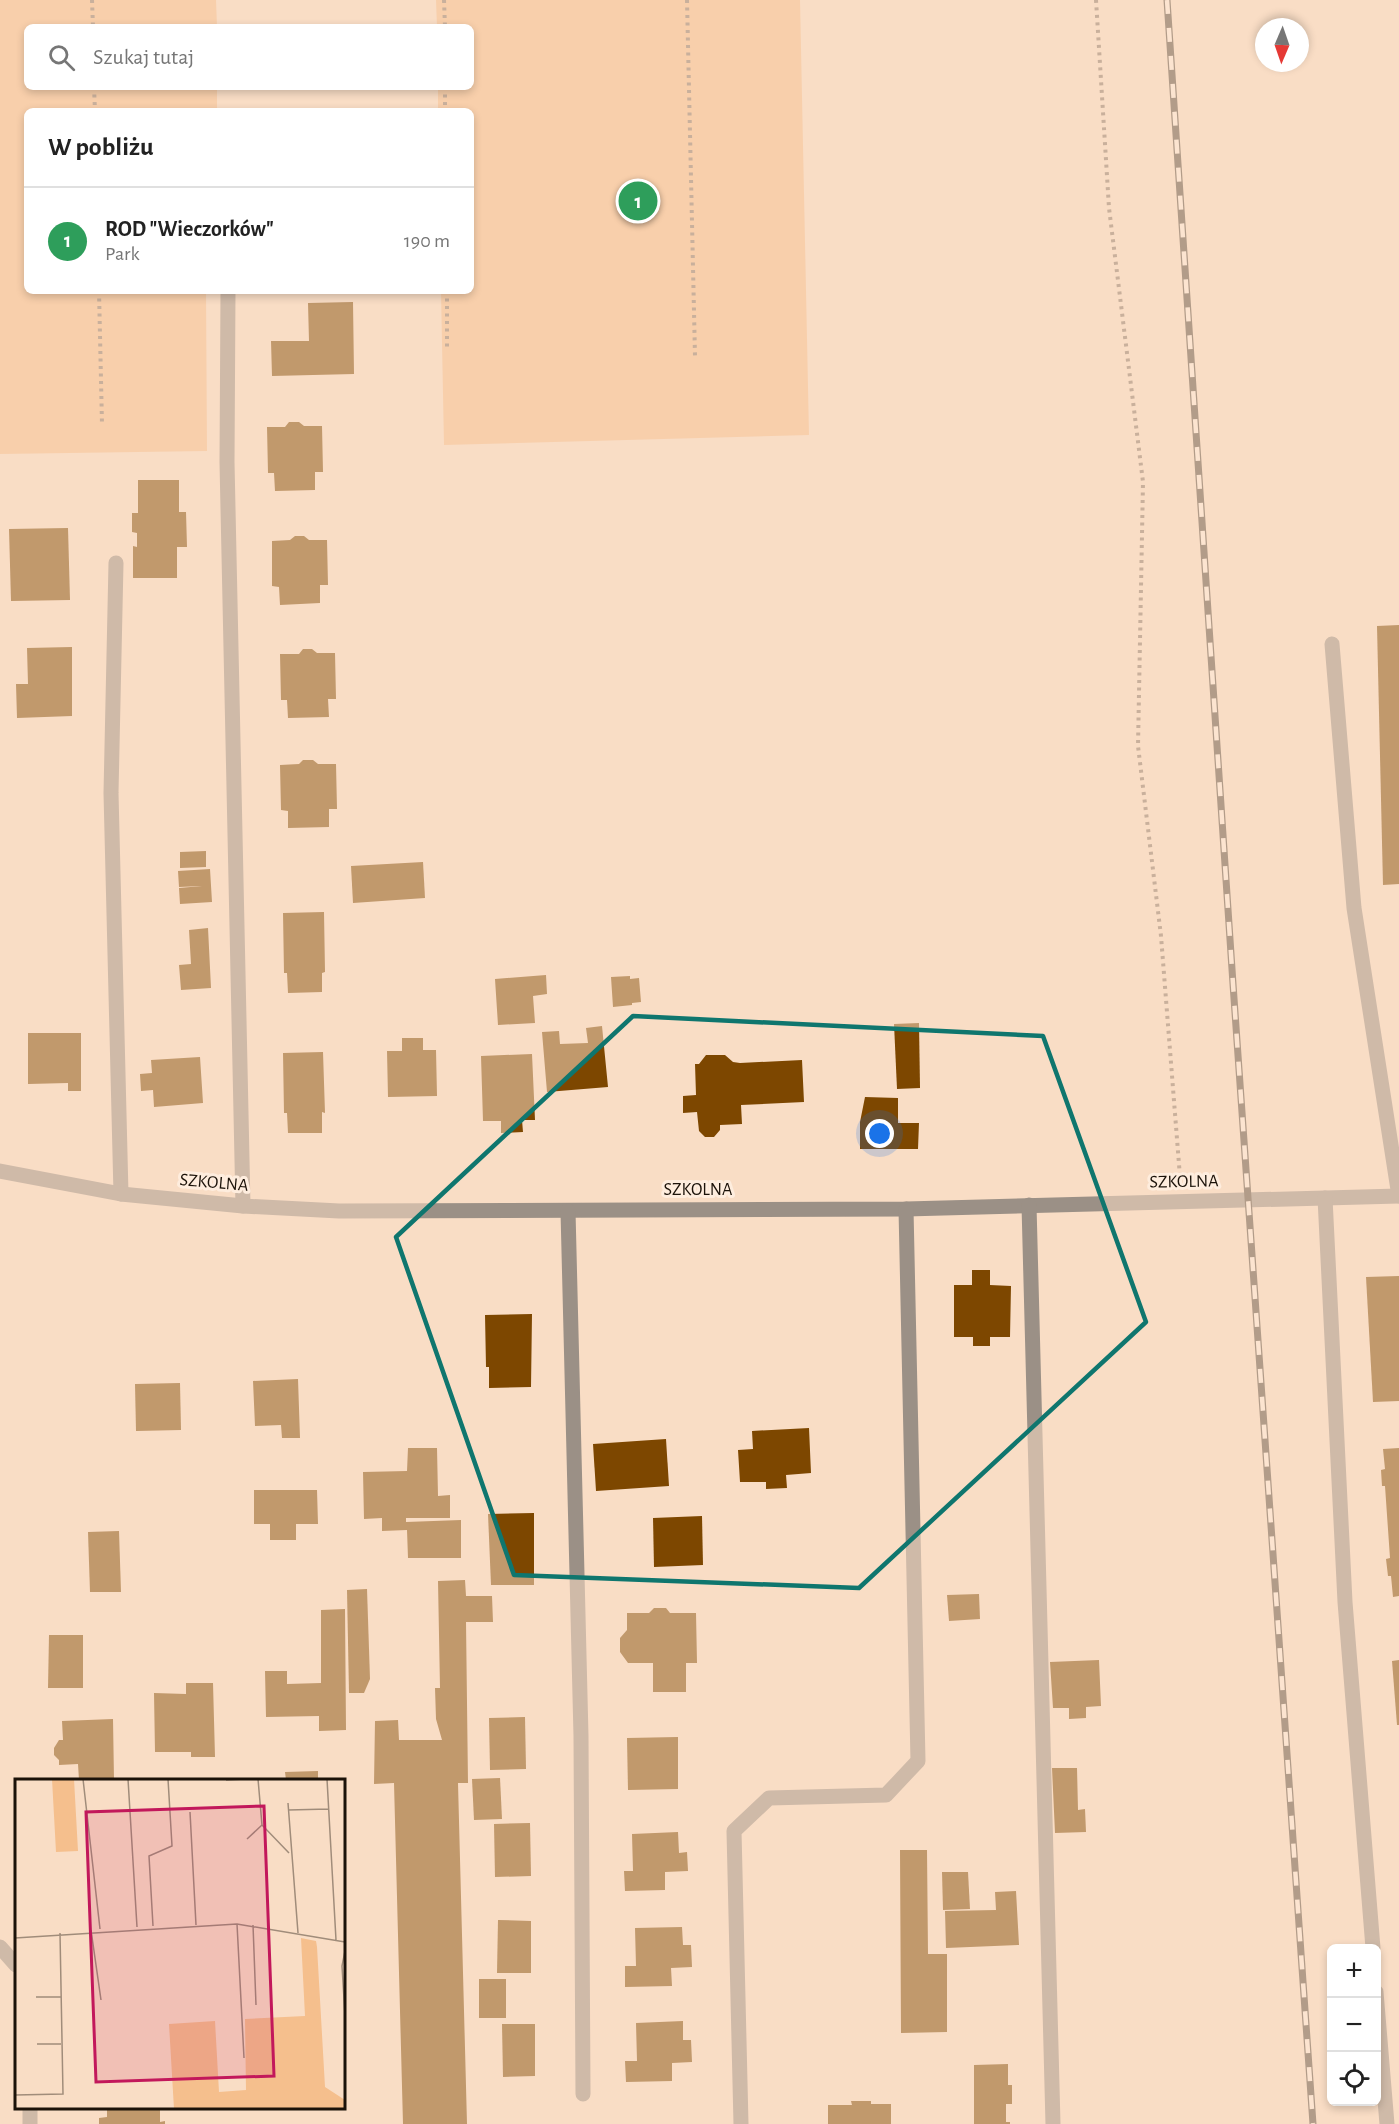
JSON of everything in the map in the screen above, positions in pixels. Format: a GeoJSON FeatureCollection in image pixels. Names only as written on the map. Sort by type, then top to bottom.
{"type":"FeatureCollection","features":[{"type":"Feature","properties":{"kind":"street"},"geometry":{"type":"LineString","coordinates":[[228,294],[227,462],[243,1206]]}},
{"type":"Feature","properties":{"kind":"street"},"geometry":{"type":"LineString","coordinates":[[116,562],[111,793],[121,1194]]}},
{"type":"Feature","properties":{"kind":"street"},"geometry":{"type":"LineString","coordinates":[[1332,644],[1354,908],[1399,1196]]}},
{"type":"Feature","properties":{"kind":"street","name":"SZKOLNA"},"geometry":{"type":"LineString","coordinates":[[0,1171],[121,1194],[243,1206],[339,1211],[906,1209],[1399,1196]]}},
{"type":"Feature","properties":{"kind":"street"},"geometry":{"type":"LineString","coordinates":[[1325,1198],[1345,1602],[1373,1944]]}},
{"type":"Feature","properties":{"kind":"street"},"geometry":{"type":"LineString","coordinates":[[1029,1205],[1053,2124]]}},
{"type":"Feature","properties":{"kind":"street"},"geometry":{"type":"LineString","coordinates":[[741,2124],[734,1831],[770,1798],[886,1795],[918,1761],[906,1209]]}},
{"type":"Feature","properties":{"kind":"street"},"geometry":{"type":"LineString","coordinates":[[568,1211],[581,1736],[583,2094]]}},
{"type":"Feature","properties":{"kind":"street"},"geometry":{"type":"LineString","coordinates":[[0,1947],[15,1964]]}},
{"type":"Feature","properties":{"kind":"street"},"geometry":{"type":"LineString","coordinates":[[1377,1998],[1387,2124]]}},
{"type":"Feature","properties":{"kind":"path"},"geometry":{"type":"LineString","coordinates":[[92,0],[93,24]]}},
{"type":"Feature","properties":{"kind":"path"},"geometry":{"type":"LineString","coordinates":[[444,0],[445,24]]}},
{"type":"Feature","properties":{"kind":"path"},"geometry":{"type":"LineString","coordinates":[[687,0],[695,356]]}},
{"type":"Feature","properties":{"kind":"path"},"geometry":{"type":"LineString","coordinates":[[1096,0],[1109,208],[1143,482],[1138,746],[1161,936],[1182,1202]]}},
{"type":"Feature","properties":{"kind":"path"},"geometry":{"type":"LineString","coordinates":[[94,90],[95,108]]}},
{"type":"Feature","properties":{"kind":"path"},"geometry":{"type":"LineString","coordinates":[[445,90],[445,108]]}},
{"type":"Feature","properties":{"kind":"path"},"geometry":{"type":"LineString","coordinates":[[99,294],[102,424]]}},
{"type":"Feature","properties":{"kind":"path"},"geometry":{"type":"LineString","coordinates":[[447,294],[447,347]]}},
{"type":"Feature","properties":{"kind":"highlighted area"},"geometry":{"type":"Polygon","coordinates":[[[633,1016],[1043,1036],[1146,1322],[859,1588],[514,1575],[396,1237],[633,1016]]]}},
{"type":"Feature","properties":{"kind":"shaded area"},"geometry":{"type":"Polygon","coordinates":[[[0,0],[216,0],[217,24],[24,24],[24,90],[217,90],[217,108],[24,108],[24,294],[206,294],[207,451],[0,454],[0,0]]]}},
{"type":"Feature","properties":{"kind":"shaded area"},"geometry":{"type":"Polygon","coordinates":[[[436,0],[800,0],[809,435],[444,445],[441,294],[474,294],[474,108],[438,108],[438,90],[474,90],[474,24],[437,24],[436,0]]]}},
{"type":"Feature","properties":{"kind":"building"},"geometry":{"type":"Polygon","coordinates":[[[353,302],[354,374],[272,376],[271,341],[309,341],[308,303],[353,302]]]}},
{"type":"Feature","properties":{"kind":"building"},"geometry":{"type":"Polygon","coordinates":[[[289,422],[299,422],[304,426],[322,426],[323,472],[315,472],[315,490],[275,491],[274,473],[268,473],[267,427],[285,427],[289,422]]]}},
{"type":"Feature","properties":{"kind":"building"},"geometry":{"type":"Polygon","coordinates":[[[138,480],[179,480],[179,512],[186,512],[187,547],[177,547],[177,578],[133,578],[133,546],[137,547],[137,533],[132,532],[132,513],[138,513],[138,480]]]}},
{"type":"Feature","properties":{"kind":"building"},"geometry":{"type":"Polygon","coordinates":[[[68,528],[70,600],[11,601],[9,529],[68,528]]]}},
{"type":"Feature","properties":{"kind":"building"},"geometry":{"type":"Polygon","coordinates":[[[295,536],[304,536],[309,540],[327,540],[328,585],[320,585],[320,603],[280,605],[279,587],[272,586],[272,541],[290,540],[295,536]]]}},
{"type":"Feature","properties":{"kind":"building"},"geometry":{"type":"Polygon","coordinates":[[[1399,625],[1399,884],[1383,885],[1377,626],[1399,625]]]}},
{"type":"Feature","properties":{"kind":"building"},"geometry":{"type":"Polygon","coordinates":[[[72,647],[72,716],[17,718],[16,684],[28,684],[27,648],[72,647]]]}},
{"type":"Feature","properties":{"kind":"building"},"geometry":{"type":"Polygon","coordinates":[[[303,649],[312,649],[317,653],[335,653],[336,699],[328,699],[329,717],[288,718],[287,700],[281,700],[280,654],[299,654],[303,649]]]}},
{"type":"Feature","properties":{"kind":"building"},"geometry":{"type":"Polygon","coordinates":[[[303,760],[313,760],[318,764],[336,764],[337,809],[329,809],[329,827],[288,828],[288,811],[281,810],[280,765],[299,764],[303,760]]]}},
{"type":"Feature","properties":{"kind":"building"},"geometry":{"type":"Polygon","coordinates":[[[206,851],[206,867],[180,868],[180,852],[206,851]]]}},
{"type":"Feature","properties":{"kind":"building"},"geometry":{"type":"Polygon","coordinates":[[[423,862],[425,898],[353,903],[351,866],[423,862]]]}},
{"type":"Feature","properties":{"kind":"building"},"geometry":{"type":"Polygon","coordinates":[[[210,869],[212,902],[180,904],[179,888],[202,886],[179,887],[178,871],[210,869]]]}},
{"type":"Feature","properties":{"kind":"building"},"geometry":{"type":"Polygon","coordinates":[[[324,912],[325,972],[322,973],[322,992],[288,993],[287,973],[284,973],[283,913],[324,912]]]}},
{"type":"Feature","properties":{"kind":"building"},"geometry":{"type":"Polygon","coordinates":[[[208,928],[211,988],[181,990],[179,965],[191,964],[189,930],[208,928]]]}},
{"type":"Feature","properties":{"kind":"building"},"geometry":{"type":"Polygon","coordinates":[[[546,975],[547,994],[533,996],[535,1023],[498,1025],[495,979],[546,975]]]}},
{"type":"Feature","properties":{"kind":"building"},"geometry":{"type":"Polygon","coordinates":[[[630,976],[630,979],[639,978],[641,1002],[613,1007],[611,977],[630,976]]]}},
{"type":"Feature","properties":{"kind":"building"},"geometry":{"type":"Polygon","coordinates":[[[919,1023],[920,1088],[897,1089],[894,1024],[919,1023]]]}},
{"type":"Feature","properties":{"kind":"building"},"geometry":{"type":"Polygon","coordinates":[[[602,1026],[608,1087],[547,1092],[542,1032],[559,1031],[560,1044],[588,1043],[586,1028],[602,1026]]]}},
{"type":"Feature","properties":{"kind":"building"},"geometry":{"type":"Polygon","coordinates":[[[28,1033],[81,1033],[81,1091],[68,1091],[68,1083],[28,1084],[28,1033]]]}},
{"type":"Feature","properties":{"kind":"building"},"geometry":{"type":"Polygon","coordinates":[[[402,1038],[423,1038],[423,1050],[436,1050],[437,1096],[388,1097],[387,1051],[402,1051],[402,1038]]]}},
{"type":"Feature","properties":{"kind":"building"},"geometry":{"type":"Polygon","coordinates":[[[323,1052],[325,1113],[322,1112],[322,1133],[288,1133],[287,1113],[284,1113],[283,1053],[323,1052]]]}},
{"type":"Feature","properties":{"kind":"building"},"geometry":{"type":"Polygon","coordinates":[[[532,1054],[535,1120],[522,1120],[523,1132],[501,1133],[501,1121],[483,1121],[481,1056],[532,1054]]]}},
{"type":"Feature","properties":{"kind":"building"},"geometry":{"type":"Polygon","coordinates":[[[706,1055],[725,1055],[733,1062],[740,1063],[802,1060],[804,1102],[741,1105],[742,1124],[720,1125],[720,1130],[714,1137],[705,1137],[699,1131],[697,1112],[683,1113],[683,1096],[696,1095],[695,1064],[699,1064],[706,1055]]]}},
{"type":"Feature","properties":{"kind":"building"},"geometry":{"type":"Polygon","coordinates":[[[200,1057],[203,1103],[154,1107],[153,1090],[141,1091],[140,1074],[152,1073],[151,1060],[200,1057]]]}},
{"type":"Feature","properties":{"kind":"building"},"geometry":{"type":"Polygon","coordinates":[[[865,1097],[898,1098],[898,1123],[919,1123],[918,1149],[860,1149],[860,1122],[865,1097]]]}},
{"type":"Feature","properties":{"kind":"building"},"geometry":{"type":"Polygon","coordinates":[[[972,1270],[990,1270],[990,1285],[1011,1286],[1010,1337],[990,1337],[990,1346],[973,1346],[973,1337],[954,1337],[954,1285],[972,1285],[972,1270]]]}},
{"type":"Feature","properties":{"kind":"building"},"geometry":{"type":"Polygon","coordinates":[[[1399,1276],[1399,1401],[1373,1402],[1366,1277],[1399,1276]]]}},
{"type":"Feature","properties":{"kind":"building"},"geometry":{"type":"Polygon","coordinates":[[[532,1314],[531,1387],[489,1388],[489,1367],[486,1367],[485,1315],[532,1314]]]}},
{"type":"Feature","properties":{"kind":"building"},"geometry":{"type":"Polygon","coordinates":[[[298,1379],[300,1438],[282,1438],[281,1425],[255,1426],[253,1381],[298,1379]]]}},
{"type":"Feature","properties":{"kind":"building"},"geometry":{"type":"Polygon","coordinates":[[[180,1383],[181,1430],[136,1431],[135,1384],[180,1383]]]}},
{"type":"Feature","properties":{"kind":"building"},"geometry":{"type":"Polygon","coordinates":[[[809,1428],[811,1473],[786,1475],[787,1488],[766,1489],[766,1482],[740,1482],[738,1450],[753,1449],[752,1431],[809,1428]]]}},
{"type":"Feature","properties":{"kind":"building"},"geometry":{"type":"Polygon","coordinates":[[[666,1439],[669,1486],[596,1491],[593,1444],[666,1439]]]}},
{"type":"Feature","properties":{"kind":"building"},"geometry":{"type":"Polygon","coordinates":[[[408,1448],[437,1448],[438,1496],[450,1495],[450,1518],[406,1518],[406,1522],[461,1520],[461,1558],[408,1558],[407,1530],[382,1531],[382,1518],[364,1519],[363,1472],[407,1471],[408,1448]]]}},
{"type":"Feature","properties":{"kind":"building"},"geometry":{"type":"Polygon","coordinates":[[[1399,1448],[1399,1596],[1393,1597],[1391,1576],[1388,1576],[1386,1559],[1390,1558],[1385,1486],[1382,1486],[1381,1470],[1385,1469],[1383,1449],[1399,1448]]]}},
{"type":"Feature","properties":{"kind":"building"},"geometry":{"type":"Polygon","coordinates":[[[254,1490],[317,1490],[318,1524],[296,1524],[296,1540],[270,1540],[270,1524],[254,1524],[254,1490]]]}},
{"type":"Feature","properties":{"kind":"building"},"geometry":{"type":"Polygon","coordinates":[[[534,1513],[534,1585],[491,1585],[488,1514],[534,1513]]]}},
{"type":"Feature","properties":{"kind":"building"},"geometry":{"type":"Polygon","coordinates":[[[702,1516],[703,1565],[654,1567],[653,1518],[702,1516]]]}},
{"type":"Feature","properties":{"kind":"building"},"geometry":{"type":"Polygon","coordinates":[[[119,1531],[121,1592],[90,1592],[88,1532],[119,1531]]]}},
{"type":"Feature","properties":{"kind":"building"},"geometry":{"type":"Polygon","coordinates":[[[465,1580],[466,1596],[492,1596],[493,1622],[466,1622],[468,1783],[458,1783],[467,2124],[403,2124],[394,1783],[374,1784],[375,1721],[398,1720],[399,1740],[442,1740],[436,1719],[435,1688],[440,1688],[438,1581],[465,1580]]]}},
{"type":"Feature","properties":{"kind":"building"},"geometry":{"type":"Polygon","coordinates":[[[367,1589],[370,1679],[364,1693],[349,1693],[347,1590],[367,1589]]]}},
{"type":"Feature","properties":{"kind":"building"},"geometry":{"type":"Polygon","coordinates":[[[979,1594],[980,1619],[949,1621],[947,1595],[979,1594]]]}},
{"type":"Feature","properties":{"kind":"building"},"geometry":{"type":"Polygon","coordinates":[[[654,1608],[666,1608],[670,1613],[696,1613],[697,1663],[686,1663],[686,1692],[653,1692],[653,1663],[628,1663],[620,1652],[620,1638],[627,1630],[627,1613],[649,1613],[654,1608]]]}},
{"type":"Feature","properties":{"kind":"building"},"geometry":{"type":"Polygon","coordinates":[[[345,1609],[346,1730],[319,1731],[319,1716],[266,1717],[265,1671],[287,1671],[287,1684],[321,1683],[321,1610],[345,1609]]]}},
{"type":"Feature","properties":{"kind":"building"},"geometry":{"type":"Polygon","coordinates":[[[49,1635],[83,1635],[83,1688],[48,1688],[49,1635]]]}},
{"type":"Feature","properties":{"kind":"building"},"geometry":{"type":"Polygon","coordinates":[[[1099,1660],[1101,1706],[1086,1707],[1086,1718],[1069,1719],[1069,1708],[1053,1708],[1050,1662],[1099,1660]]]}},
{"type":"Feature","properties":{"kind":"building"},"geometry":{"type":"Polygon","coordinates":[[[1399,1660],[1399,1725],[1397,1725],[1392,1661],[1399,1660]]]}},
{"type":"Feature","properties":{"kind":"building"},"geometry":{"type":"Polygon","coordinates":[[[186,1683],[213,1683],[215,1757],[191,1757],[191,1752],[155,1752],[154,1693],[186,1694],[186,1683]]]}},
{"type":"Feature","properties":{"kind":"building"},"geometry":{"type":"Polygon","coordinates":[[[525,1717],[526,1769],[490,1770],[489,1718],[525,1717]]]}},
{"type":"Feature","properties":{"kind":"building"},"geometry":{"type":"Polygon","coordinates":[[[113,1719],[114,1779],[79,1779],[78,1764],[59,1765],[59,1760],[54,1755],[54,1748],[59,1740],[63,1740],[62,1721],[113,1719]]]}},
{"type":"Feature","properties":{"kind":"building"},"geometry":{"type":"Polygon","coordinates":[[[678,1737],[678,1789],[628,1790],[627,1738],[678,1737]]]}},
{"type":"Feature","properties":{"kind":"building"},"geometry":{"type":"Polygon","coordinates":[[[1052,1768],[1077,1768],[1078,1810],[1085,1809],[1086,1832],[1055,1833],[1052,1768]]]}},
{"type":"Feature","properties":{"kind":"building"},"geometry":{"type":"Polygon","coordinates":[[[318,1771],[318,1779],[286,1779],[285,1772],[318,1771]]]}},
{"type":"Feature","properties":{"kind":"building"},"geometry":{"type":"Polygon","coordinates":[[[500,1778],[502,1819],[474,1820],[472,1779],[500,1778]]]}},
{"type":"Feature","properties":{"kind":"building"},"geometry":{"type":"Polygon","coordinates":[[[530,1823],[531,1876],[495,1877],[494,1824],[530,1823]]]}},
{"type":"Feature","properties":{"kind":"building"},"geometry":{"type":"Polygon","coordinates":[[[678,1832],[679,1853],[687,1852],[688,1871],[665,1872],[665,1890],[625,1891],[624,1871],[633,1871],[632,1834],[678,1832]]]}},
{"type":"Feature","properties":{"kind":"building"},"geometry":{"type":"Polygon","coordinates":[[[900,1850],[927,1850],[928,1954],[947,1954],[947,2032],[901,2033],[900,1850]]]}},
{"type":"Feature","properties":{"kind":"building"},"geometry":{"type":"Polygon","coordinates":[[[942,1872],[968,1872],[970,1909],[943,1910],[942,1872]]]}},
{"type":"Feature","properties":{"kind":"building"},"geometry":{"type":"Polygon","coordinates":[[[1016,1891],[1019,1945],[946,1948],[945,1911],[996,1910],[995,1892],[1016,1891]]]}},
{"type":"Feature","properties":{"kind":"building"},"geometry":{"type":"Polygon","coordinates":[[[498,1920],[531,1921],[531,1973],[497,1973],[498,1920]]]}},
{"type":"Feature","properties":{"kind":"building"},"geometry":{"type":"Polygon","coordinates":[[[682,1927],[683,1945],[691,1945],[692,1967],[671,1968],[672,1986],[625,1987],[625,1966],[636,1966],[635,1928],[682,1927]]]}},
{"type":"Feature","properties":{"kind":"building"},"geometry":{"type":"Polygon","coordinates":[[[479,1979],[506,1979],[506,2018],[479,2018],[479,1979]]]}},
{"type":"Feature","properties":{"kind":"building"},"geometry":{"type":"Polygon","coordinates":[[[683,2021],[683,2040],[691,2040],[692,2062],[672,2063],[672,2081],[626,2082],[625,2061],[637,2061],[636,2023],[683,2021]]]}},
{"type":"Feature","properties":{"kind":"building"},"geometry":{"type":"Polygon","coordinates":[[[502,2024],[535,2024],[535,2076],[503,2077],[502,2024]]]}},
{"type":"Feature","properties":{"kind":"building"},"geometry":{"type":"Polygon","coordinates":[[[1008,2064],[1008,2085],[1012,2085],[1012,2104],[1006,2104],[1006,2122],[1010,2124],[974,2124],[974,2065],[1008,2064]]]}},
{"type":"Feature","properties":{"kind":"building"},"geometry":{"type":"Polygon","coordinates":[[[851,2101],[891,2104],[891,2124],[828,2124],[828,2105],[852,2105],[851,2101]]]}},
{"type":"Feature","properties":{"kind":"building"},"geometry":{"type":"Polygon","coordinates":[[[107,2109],[160,2109],[160,2122],[165,2121],[165,2124],[99,2124],[99,2118],[107,2117],[107,2109]]]}},
{"type":"Feature","properties":{"kind":"railway"},"geometry":{"type":"LineString","coordinates":[[1167,0],[1313,2124]]}},
{"type":"Feature","properties":{"kind":"place","name":"ROD \"Wieczorków\""},"geometry":{"type":"Point","coordinates":[638,201]}}]}
